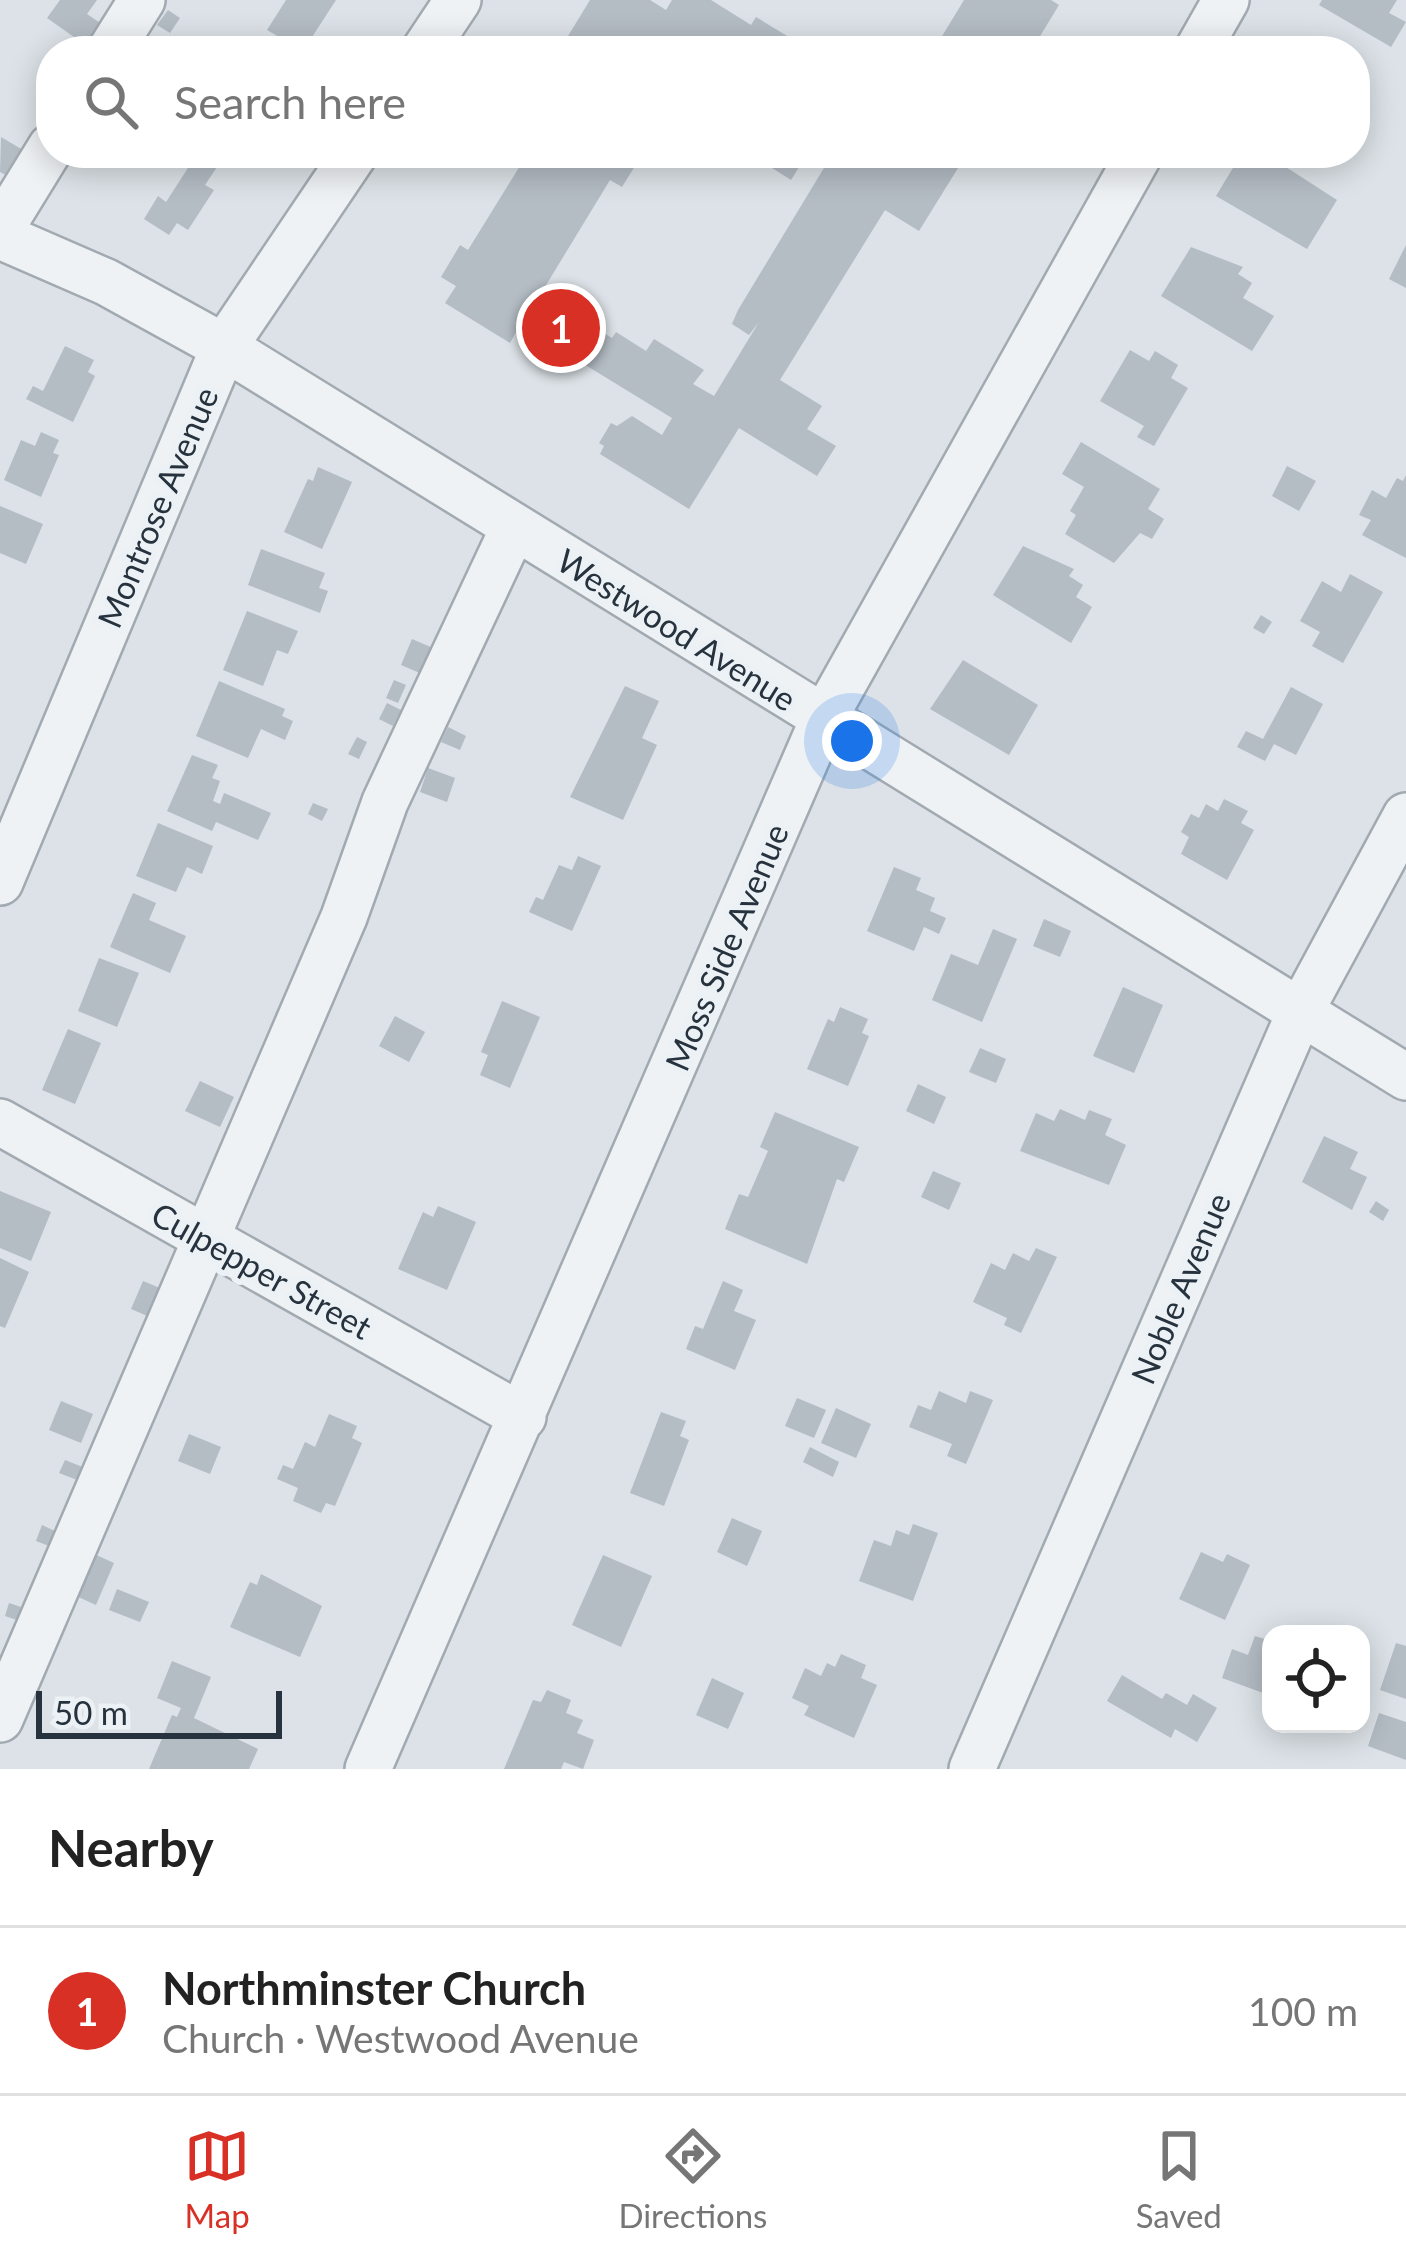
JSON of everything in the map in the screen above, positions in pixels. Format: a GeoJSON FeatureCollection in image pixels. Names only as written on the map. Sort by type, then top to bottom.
{"type":"FeatureCollection","features":[{"type":"Feature","properties":{"kind":"street"},"geometry":{"type":"LineString","coordinates":[[119,36],[142,0]]}},
{"type":"Feature","properties":{"kind":"street"},"geometry":{"type":"LineString","coordinates":[[434,36],[458,0]]}},
{"type":"Feature","properties":{"kind":"street"},"geometry":{"type":"LineString","coordinates":[[1206,36],[1226,0]]}},
{"type":"Feature","properties":{"kind":"street"},"geometry":{"type":"LineString","coordinates":[[0,233],[39,168]]}},
{"type":"Feature","properties":{"kind":"street","name":"Montrose Avenue"},"geometry":{"type":"LineString","coordinates":[[0,882],[224,346],[345,168]]}},
{"type":"Feature","properties":{"kind":"street","name":"Moss Side Avenue"},"geometry":{"type":"LineString","coordinates":[[368,1769],[823,720],[1132,168]]}},
{"type":"Feature","properties":{"kind":"street","name":"Westwood Avenue"},"geometry":{"type":"LineString","coordinates":[[0,233],[106,282],[224,346],[1406,1077]]}},
{"type":"Feature","properties":{"kind":"street"},"geometry":{"type":"LineString","coordinates":[[0,1720],[344,917],[385,802],[514,527]]}},
{"type":"Feature","properties":{"kind":"street","name":"Noble Avenue"},"geometry":{"type":"LineString","coordinates":[[972,1769],[1300,1012],[1406,817]]}},
{"type":"Feature","properties":{"kind":"street","name":"Culpepper Street"},"geometry":{"type":"LineString","coordinates":[[0,1122],[523,1417]]}},
{"type":"Feature","properties":{"kind":"building"},"geometry":{"type":"Polygon","coordinates":[[[60,0],[97,0],[87,14],[106,27],[100,36],[73,36],[47,18],[60,0]]]}},
{"type":"Feature","properties":{"kind":"building"},"geometry":{"type":"Polygon","coordinates":[[[286,0],[336,0],[313,36],[277,36],[267,30],[286,0]]]}},
{"type":"Feature","properties":{"kind":"building"},"geometry":{"type":"Polygon","coordinates":[[[590,0],[650,0],[666,10],[672,0],[711,0],[751,25],[756,17],[787,36],[568,36],[590,0]]]}},
{"type":"Feature","properties":{"kind":"building"},"geometry":{"type":"Polygon","coordinates":[[[964,0],[1051,0],[1059,5],[1040,36],[942,36],[964,0]]]}},
{"type":"Feature","properties":{"kind":"building"},"geometry":{"type":"Polygon","coordinates":[[[1322,0],[1397,0],[1389,13],[1406,22],[1391,47],[1319,5],[1322,0]]]}},
{"type":"Feature","properties":{"kind":"building"},"geometry":{"type":"Polygon","coordinates":[[[168,10],[180,18],[170,33],[157,25],[168,10]]]}},
{"type":"Feature","properties":{"kind":"building"},"geometry":{"type":"Polygon","coordinates":[[[1,137],[28,153],[13,179],[0,172],[1,137]]]}},
{"type":"Feature","properties":{"kind":"building"},"geometry":{"type":"Polygon","coordinates":[[[188,168],[216,168],[205,185],[214,190],[188,230],[177,223],[169,235],[144,219],[158,196],[166,202],[188,168]]]}},
{"type":"Feature","properties":{"kind":"building"},"geometry":{"type":"Polygon","coordinates":[[[519,168],[634,168],[622,187],[610,180],[540,295],[612,338],[616,332],[646,351],[654,339],[704,370],[693,384],[714,396],[759,322],[749,335],[732,324],[738,310],[824,168],[958,168],[919,231],[885,210],[780,380],[822,406],[807,429],[836,446],[817,476],[739,428],[689,509],[600,454],[604,446],[599,443],[611,423],[617,426],[632,416],[662,435],[672,418],[520,325],[510,343],[445,303],[456,286],[441,277],[460,245],[468,250],[519,168]]]}},
{"type":"Feature","properties":{"kind":"building"},"geometry":{"type":"Polygon","coordinates":[[[772,168],[799,168],[791,180],[772,168]]]}},
{"type":"Feature","properties":{"kind":"building"},"geometry":{"type":"Polygon","coordinates":[[[1233,168],[1287,168],[1337,200],[1307,249],[1216,196],[1233,168]]]}},
{"type":"Feature","properties":{"kind":"building"},"geometry":{"type":"Polygon","coordinates":[[[1406,245],[1406,288],[1389,279],[1406,245]]]}},
{"type":"Feature","properties":{"kind":"building"},"geometry":{"type":"Polygon","coordinates":[[[1191,247],[1243,267],[1238,274],[1252,283],[1243,298],[1274,316],[1252,351],[1161,296],[1191,247]]]}},
{"type":"Feature","properties":{"kind":"building"},"geometry":{"type":"Polygon","coordinates":[[[65,346],[94,360],[88,372],[95,376],[73,422],[26,399],[33,386],[43,391],[65,346]]]}},
{"type":"Feature","properties":{"kind":"building"},"geometry":{"type":"Polygon","coordinates":[[[1130,350],[1149,361],[1155,351],[1178,365],[1171,378],[1188,388],[1154,446],[1137,437],[1144,426],[1100,401],[1130,350]]]}},
{"type":"Feature","properties":{"kind":"building"},"geometry":{"type":"Polygon","coordinates":[[[41,432],[59,440],[53,453],[59,455],[41,497],[4,480],[21,440],[35,446],[41,432]]]}},
{"type":"Feature","properties":{"kind":"building"},"geometry":{"type":"Polygon","coordinates":[[[1081,442],[1160,489],[1148,509],[1164,519],[1152,539],[1140,533],[1114,563],[1065,534],[1076,515],[1070,511],[1084,487],[1062,474],[1081,442]]]}},
{"type":"Feature","properties":{"kind":"building"},"geometry":{"type":"Polygon","coordinates":[[[1287,466],[1316,481],[1299,511],[1272,496],[1287,466]]]}},
{"type":"Feature","properties":{"kind":"building"},"geometry":{"type":"Polygon","coordinates":[[[318,467],[352,482],[322,549],[284,532],[318,467]]]}},
{"type":"Feature","properties":{"kind":"building"},"geometry":{"type":"Polygon","coordinates":[[[1406,475],[1406,558],[1362,535],[1371,520],[1359,515],[1372,490],[1386,498],[1397,478],[1403,481],[1406,475]]]}},
{"type":"Feature","properties":{"kind":"building"},"geometry":{"type":"Polygon","coordinates":[[[0,506],[43,524],[26,564],[0,553],[0,506]]]}},
{"type":"Feature","properties":{"kind":"building"},"geometry":{"type":"Polygon","coordinates":[[[1023,546],[1074,569],[1069,576],[1083,585],[1076,597],[1092,607],[1071,643],[993,595],[1023,546]]]}},
{"type":"Feature","properties":{"kind":"building"},"geometry":{"type":"Polygon","coordinates":[[[261,549],[325,573],[319,588],[328,591],[320,613],[248,585],[261,549]]]}},
{"type":"Feature","properties":{"kind":"building"},"geometry":{"type":"Polygon","coordinates":[[[1350,574],[1383,592],[1343,663],[1312,646],[1320,632],[1300,621],[1322,581],[1341,592],[1350,574]]]}},
{"type":"Feature","properties":{"kind":"building"},"geometry":{"type":"Polygon","coordinates":[[[247,611],[298,631],[288,654],[277,650],[263,686],[223,670],[247,611]]]}},
{"type":"Feature","properties":{"kind":"building"},"geometry":{"type":"Polygon","coordinates":[[[1261,615],[1272,622],[1264,634],[1253,628],[1261,615]]]}},
{"type":"Feature","properties":{"kind":"building"},"geometry":{"type":"Polygon","coordinates":[[[412,639],[440,651],[429,677],[401,665],[412,639]]]}},
{"type":"Feature","properties":{"kind":"building"},"geometry":{"type":"Polygon","coordinates":[[[963,660],[1038,705],[1009,755],[930,709],[963,660]]]}},
{"type":"Feature","properties":{"kind":"building"},"geometry":{"type":"Polygon","coordinates":[[[394,680],[406,685],[398,703],[386,698],[394,680]]]}},
{"type":"Feature","properties":{"kind":"building"},"geometry":{"type":"Polygon","coordinates":[[[219,681],[285,709],[282,716],[293,721],[285,740],[261,729],[248,758],[196,736],[219,681]]]}},
{"type":"Feature","properties":{"kind":"building"},"geometry":{"type":"Polygon","coordinates":[[[625,686],[659,701],[642,738],[657,745],[623,820],[570,797],[625,686]]]}},
{"type":"Feature","properties":{"kind":"building"},"geometry":{"type":"Polygon","coordinates":[[[1291,687],[1323,704],[1296,755],[1274,744],[1265,761],[1237,747],[1246,731],[1263,739],[1291,687]]]}},
{"type":"Feature","properties":{"kind":"building"},"geometry":{"type":"Polygon","coordinates":[[[387,703],[401,710],[393,726],[379,719],[387,703]]]}},
{"type":"Feature","properties":{"kind":"building"},"geometry":{"type":"Polygon","coordinates":[[[448,727],[466,736],[460,750],[441,742],[448,727]]]}},
{"type":"Feature","properties":{"kind":"building"},"geometry":{"type":"Polygon","coordinates":[[[357,737],[367,742],[359,759],[348,754],[357,737]]]}},
{"type":"Feature","properties":{"kind":"building"},"geometry":{"type":"Polygon","coordinates":[[[192,755],[218,765],[212,778],[220,781],[213,801],[220,804],[224,793],[271,813],[258,840],[216,822],[212,831],[167,811],[192,755]]]}},
{"type":"Feature","properties":{"kind":"building"},"geometry":{"type":"Polygon","coordinates":[[[428,768],[455,778],[447,802],[420,792],[428,768]]]}},
{"type":"Feature","properties":{"kind":"building"},"geometry":{"type":"Polygon","coordinates":[[[1224,799],[1248,811],[1241,823],[1254,830],[1227,880],[1181,854],[1189,837],[1181,832],[1191,814],[1199,818],[1206,804],[1218,811],[1224,799]]]}},
{"type":"Feature","properties":{"kind":"building"},"geometry":{"type":"Polygon","coordinates":[[[313,803],[328,809],[322,821],[308,814],[313,803]]]}},
{"type":"Feature","properties":{"kind":"building"},"geometry":{"type":"Polygon","coordinates":[[[158,823],[213,846],[202,874],[187,867],[176,892],[136,876],[158,823]]]}},
{"type":"Feature","properties":{"kind":"building"},"geometry":{"type":"Polygon","coordinates":[[[578,856],[601,866],[572,931],[529,912],[536,897],[543,900],[559,865],[572,870],[578,856]]]}},
{"type":"Feature","properties":{"kind":"building"},"geometry":{"type":"Polygon","coordinates":[[[894,867],[921,878],[916,890],[935,898],[930,911],[946,918],[939,934],[924,927],[914,951],[867,931],[894,867]]]}},
{"type":"Feature","properties":{"kind":"building"},"geometry":{"type":"Polygon","coordinates":[[[133,893],[156,903],[149,920],[186,936],[170,973],[110,947],[133,893]]]}},
{"type":"Feature","properties":{"kind":"building"},"geometry":{"type":"Polygon","coordinates":[[[1044,919],[1071,931],[1060,957],[1033,946],[1044,919]]]}},
{"type":"Feature","properties":{"kind":"building"},"geometry":{"type":"Polygon","coordinates":[[[993,929],[1017,939],[982,1022],[932,1000],[951,954],[978,965],[993,929]]]}},
{"type":"Feature","properties":{"kind":"building"},"geometry":{"type":"Polygon","coordinates":[[[99,958],[139,973],[117,1027],[78,1011],[99,958]]]}},
{"type":"Feature","properties":{"kind":"building"},"geometry":{"type":"Polygon","coordinates":[[[1123,987],[1163,1005],[1134,1073],[1093,1056],[1123,987]]]}},
{"type":"Feature","properties":{"kind":"building"},"geometry":{"type":"Polygon","coordinates":[[[502,1001],[540,1017],[510,1088],[480,1075],[488,1055],[481,1052],[502,1001]]]}},
{"type":"Feature","properties":{"kind":"building"},"geometry":{"type":"Polygon","coordinates":[[[840,1007],[868,1019],[862,1033],[869,1036],[848,1086],[807,1069],[828,1019],[834,1022],[840,1007]]]}},
{"type":"Feature","properties":{"kind":"building"},"geometry":{"type":"Polygon","coordinates":[[[395,1016],[425,1032],[409,1062],[379,1046],[395,1016]]]}},
{"type":"Feature","properties":{"kind":"building"},"geometry":{"type":"Polygon","coordinates":[[[68,1029],[101,1043],[75,1104],[42,1090],[68,1029]]]}},
{"type":"Feature","properties":{"kind":"building"},"geometry":{"type":"Polygon","coordinates":[[[980,1048],[1006,1059],[996,1083],[969,1072],[980,1048]]]}},
{"type":"Feature","properties":{"kind":"building"},"geometry":{"type":"Polygon","coordinates":[[[200,1081],[234,1097],[220,1127],[185,1111],[200,1081]]]}},
{"type":"Feature","properties":{"kind":"building"},"geometry":{"type":"Polygon","coordinates":[[[918,1084],[946,1097],[934,1124],[906,1111],[918,1084]]]}},
{"type":"Feature","properties":{"kind":"building"},"geometry":{"type":"Polygon","coordinates":[[[1060,1109],[1085,1120],[1089,1110],[1112,1119],[1105,1135],[1126,1145],[1109,1185],[1020,1151],[1036,1113],[1054,1121],[1060,1109]]]}},
{"type":"Feature","properties":{"kind":"building"},"geometry":{"type":"Polygon","coordinates":[[[775,1112],[859,1147],[844,1182],[837,1179],[807,1264],[725,1229],[739,1194],[748,1197],[768,1151],[760,1147],[775,1112]]]}},
{"type":"Feature","properties":{"kind":"building"},"geometry":{"type":"Polygon","coordinates":[[[1324,1136],[1358,1152],[1350,1169],[1367,1177],[1352,1210],[1302,1182],[1324,1136]]]}},
{"type":"Feature","properties":{"kind":"building"},"geometry":{"type":"Polygon","coordinates":[[[933,1171],[961,1183],[949,1210],[921,1197],[933,1171]]]}},
{"type":"Feature","properties":{"kind":"building"},"geometry":{"type":"Polygon","coordinates":[[[0,1191],[51,1212],[31,1261],[0,1248],[0,1191]]]}},
{"type":"Feature","properties":{"kind":"building"},"geometry":{"type":"Polygon","coordinates":[[[1376,1201],[1389,1210],[1383,1221],[1369,1212],[1376,1201]]]}},
{"type":"Feature","properties":{"kind":"building"},"geometry":{"type":"Polygon","coordinates":[[[438,1206],[476,1222],[447,1290],[398,1269],[423,1212],[433,1217],[438,1206]]]}},
{"type":"Feature","properties":{"kind":"building"},"geometry":{"type":"Polygon","coordinates":[[[1036,1248],[1057,1257],[1021,1333],[1004,1325],[1007,1318],[973,1302],[991,1263],[1005,1270],[1013,1253],[1029,1261],[1036,1248]]]}},
{"type":"Feature","properties":{"kind":"building"},"geometry":{"type":"Polygon","coordinates":[[[0,1258],[29,1272],[5,1328],[0,1326],[0,1258]]]}},
{"type":"Feature","properties":{"kind":"building"},"geometry":{"type":"Polygon","coordinates":[[[143,1281],[172,1293],[159,1321],[131,1309],[143,1281]]]}},
{"type":"Feature","properties":{"kind":"building"},"geometry":{"type":"Polygon","coordinates":[[[723,1281],[743,1290],[734,1311],[756,1320],[735,1370],[686,1349],[695,1326],[703,1329],[723,1281]]]}},
{"type":"Feature","properties":{"kind":"building"},"geometry":{"type":"Polygon","coordinates":[[[939,1391],[966,1403],[970,1391],[993,1400],[966,1464],[947,1456],[952,1444],[909,1427],[918,1405],[931,1410],[939,1391]]]}},
{"type":"Feature","properties":{"kind":"building"},"geometry":{"type":"Polygon","coordinates":[[[797,1398],[826,1410],[814,1438],[785,1426],[797,1398]]]}},
{"type":"Feature","properties":{"kind":"building"},"geometry":{"type":"Polygon","coordinates":[[[61,1401],[93,1414],[81,1443],[49,1430],[61,1401]]]}},
{"type":"Feature","properties":{"kind":"building"},"geometry":{"type":"Polygon","coordinates":[[[836,1408],[871,1424],[856,1458],[821,1443],[836,1408]]]}},
{"type":"Feature","properties":{"kind":"building"},"geometry":{"type":"Polygon","coordinates":[[[661,1412],[686,1421],[680,1436],[689,1440],[664,1506],[630,1493],[661,1412]]]}},
{"type":"Feature","properties":{"kind":"building"},"geometry":{"type":"Polygon","coordinates":[[[329,1414],[357,1426],[352,1438],[362,1443],[335,1506],[326,1503],[321,1513],[293,1501],[298,1488],[277,1479],[283,1465],[293,1469],[305,1442],[315,1447],[329,1414]]]}},
{"type":"Feature","properties":{"kind":"building"},"geometry":{"type":"Polygon","coordinates":[[[189,1434],[221,1447],[210,1474],[178,1461],[189,1434]]]}},
{"type":"Feature","properties":{"kind":"building"},"geometry":{"type":"Polygon","coordinates":[[[810,1447],[839,1462],[833,1477],[803,1462],[810,1447]]]}},
{"type":"Feature","properties":{"kind":"building"},"geometry":{"type":"Polygon","coordinates":[[[65,1460],[85,1468],[80,1481],[59,1473],[65,1460]]]}},
{"type":"Feature","properties":{"kind":"building"},"geometry":{"type":"Polygon","coordinates":[[[732,1518],[762,1531],[747,1566],[717,1552],[732,1518]]]}},
{"type":"Feature","properties":{"kind":"building"},"geometry":{"type":"Polygon","coordinates":[[[913,1524],[938,1533],[913,1601],[859,1581],[874,1540],[891,1546],[896,1530],[909,1535],[913,1524]]]}},
{"type":"Feature","properties":{"kind":"building"},"geometry":{"type":"Polygon","coordinates":[[[42,1525],[55,1531],[49,1546],[36,1541],[42,1525]]]}},
{"type":"Feature","properties":{"kind":"building"},"geometry":{"type":"Polygon","coordinates":[[[83,1549],[114,1563],[96,1605],[65,1591],[83,1549]]]}},
{"type":"Feature","properties":{"kind":"building"},"geometry":{"type":"Polygon","coordinates":[[[1201,1552],[1223,1562],[1227,1554],[1250,1565],[1225,1620],[1179,1599],[1201,1552]]]}},
{"type":"Feature","properties":{"kind":"building"},"geometry":{"type":"Polygon","coordinates":[[[603,1555],[652,1576],[621,1647],[572,1625],[603,1555]]]}},
{"type":"Feature","properties":{"kind":"building"},"geometry":{"type":"Polygon","coordinates":[[[261,1574],[322,1606],[300,1657],[230,1627],[250,1582],[257,1585],[261,1574]]]}},
{"type":"Feature","properties":{"kind":"building"},"geometry":{"type":"Polygon","coordinates":[[[117,1589],[149,1602],[140,1622],[109,1610],[117,1589]]]}},
{"type":"Feature","properties":{"kind":"building"},"geometry":{"type":"Polygon","coordinates":[[[9,1603],[21,1607],[17,1620],[5,1616],[9,1603]]]}},
{"type":"Feature","properties":{"kind":"building"},"geometry":{"type":"Polygon","coordinates":[[[1255,1636],[1262,1638],[1262,1693],[1222,1678],[1232,1649],[1248,1655],[1255,1636]]]}},
{"type":"Feature","properties":{"kind":"building"},"geometry":{"type":"Polygon","coordinates":[[[1396,1643],[1406,1646],[1406,1699],[1380,1690],[1396,1643]]]}},
{"type":"Feature","properties":{"kind":"building"},"geometry":{"type":"Polygon","coordinates":[[[841,1654],[866,1665],[861,1678],[877,1685],[854,1738],[804,1715],[809,1706],[792,1698],[805,1668],[821,1676],[827,1663],[835,1667],[841,1654]]]}},
{"type":"Feature","properties":{"kind":"building"},"geometry":{"type":"Polygon","coordinates":[[[172,1661],[211,1677],[194,1718],[258,1749],[249,1769],[149,1769],[172,1715],[177,1717],[181,1708],[157,1698],[172,1661]]]}},
{"type":"Feature","properties":{"kind":"building"},"geometry":{"type":"Polygon","coordinates":[[[1122,1675],[1162,1699],[1166,1693],[1187,1705],[1193,1694],[1217,1708],[1197,1742],[1175,1729],[1171,1738],[1107,1701],[1122,1675]]]}},
{"type":"Feature","properties":{"kind":"building"},"geometry":{"type":"Polygon","coordinates":[[[712,1678],[744,1693],[728,1729],[696,1715],[712,1678]]]}},
{"type":"Feature","properties":{"kind":"building"},"geometry":{"type":"Polygon","coordinates":[[[547,1690],[571,1700],[566,1713],[583,1720],[577,1733],[594,1740],[583,1769],[564,1762],[561,1769],[504,1769],[533,1700],[541,1702],[547,1690]]]}},
{"type":"Feature","properties":{"kind":"building"},"geometry":{"type":"Polygon","coordinates":[[[1379,1713],[1406,1722],[1406,1760],[1368,1746],[1379,1713]]]}},
{"type":"Feature","properties":{"kind":"place","name":"Northminster Church"},"geometry":{"type":"Point","coordinates":[561,328]}}]}
